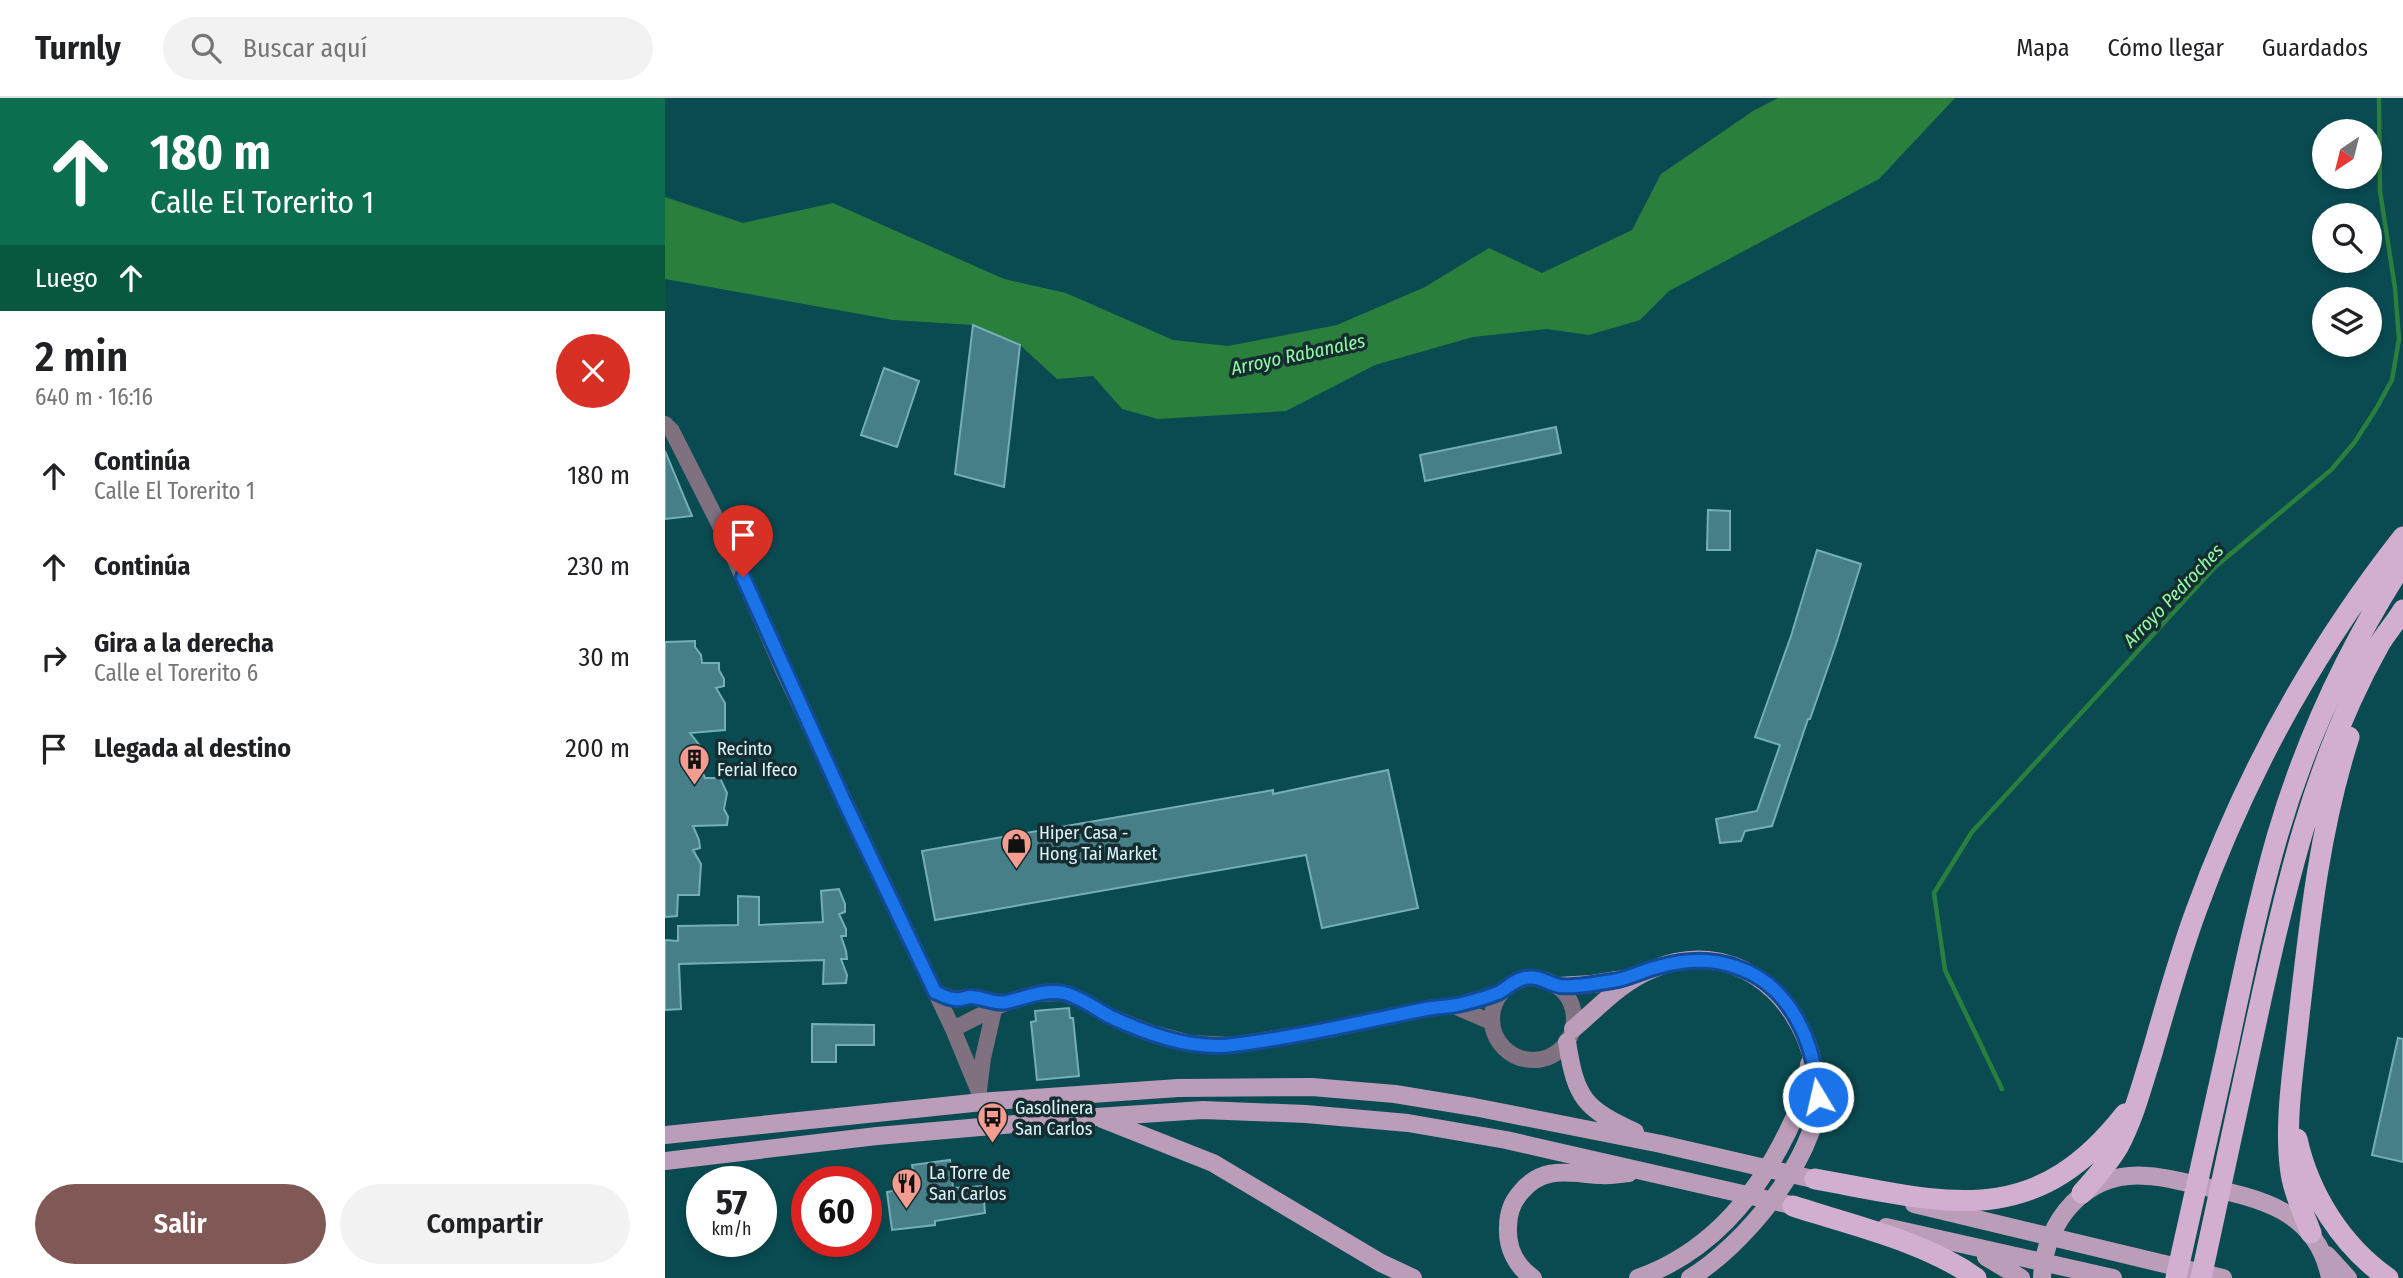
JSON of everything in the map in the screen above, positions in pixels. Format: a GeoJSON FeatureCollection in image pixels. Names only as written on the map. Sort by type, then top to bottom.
{"type":"FeatureCollection","features":[{"type":"Feature","properties":{"kind":"highway"},"geometry":{"type":"LineString","coordinates":[[2082,1193],[2116,1149],[2139,1096],[2195,914],[2225,838],[2260,761],[2301,685],[2332,636],[2403,537]]}},
{"type":"Feature","properties":{"kind":"highway"},"geometry":{"type":"LineString","coordinates":[[2176,1278],[2258,910],[2289,801],[2335,687],[2360,636],[2403,563]]}},
{"type":"Feature","properties":{"kind":"highway"},"geometry":{"type":"LineString","coordinates":[[2316,1240],[2291,1175],[2290,1110],[2320,856],[2351,731],[2399,616]]}},
{"type":"Feature","properties":{"kind":"highway"},"geometry":{"type":"LineString","coordinates":[[2201,1278],[2275,933],[2302,828],[2326,760],[2352,699],[2381,641],[2399,616]]}},
{"type":"Feature","properties":{"kind":"highway"},"geometry":{"type":"LineString","coordinates":[[1815,1179],[1943,1202],[1980,1202],[2007,1198],[2042,1186],[2074,1167],[2102,1141],[2139,1096]]}},
{"type":"Feature","properties":{"kind":"highway"},"geometry":{"type":"LineString","coordinates":[[2290,1110],[2298,1146],[2320,1201],[2357,1253],[2388,1278]]}},
{"type":"Feature","properties":{"kind":"highway"},"geometry":{"type":"LineString","coordinates":[[1793,1206],[1922,1249],[1944,1258],[1976,1278]]}},
{"type":"Feature","properties":{"kind":"main road"},"geometry":{"type":"LineString","coordinates":[[1558,986],[1592,984],[1636,976],[1655,967],[1699,960],[1737,967],[1775,989],[1798,1019],[1810,1047],[1809,1133],[1784,1184],[1757,1220],[1731,1246],[1690,1278]]}},
{"type":"Feature","properties":{"kind":"main road"},"geometry":{"type":"LineString","coordinates":[[1636,976],[1570,1036],[1577,1089],[1588,1105],[1606,1118],[1661,1144]]}},
{"type":"Feature","properties":{"kind":"main road"},"geometry":{"type":"LineString","coordinates":[[665,1135],[979,1097],[1178,1088],[1312,1087],[1408,1096],[1661,1144],[2223,1278]]}},
{"type":"Feature","properties":{"kind":"main road"},"geometry":{"type":"LineString","coordinates":[[1638,1278],[1679,1259],[1707,1240],[1737,1212],[1759,1185],[1808,1108]]}},
{"type":"Feature","properties":{"kind":"main road"},"geometry":{"type":"LineString","coordinates":[[665,1161],[890,1135],[1096,1117],[1203,1110],[1306,1114],[1408,1123],[1506,1140],[1944,1240],[2043,1271],[2113,1278]]}},
{"type":"Feature","properties":{"kind":"main road"},"geometry":{"type":"LineString","coordinates":[[1096,1117],[1213,1163],[1381,1263],[1413,1278]]}},
{"type":"Feature","properties":{"kind":"main road"},"geometry":{"type":"LineString","coordinates":[[1533,1278],[1511,1253],[1507,1239],[1508,1215],[1515,1198],[1527,1184],[1551,1172],[1604,1175],[1647,1171]]}},
{"type":"Feature","properties":{"kind":"main road"},"geometry":{"type":"LineString","coordinates":[[2043,1271],[2050,1238],[2064,1211],[2082,1193],[2095,1185],[2117,1178],[2146,1175],[2265,1201],[2295,1218],[2348,1278]]}},
{"type":"Feature","properties":{"kind":"main road"},"geometry":{"type":"LineString","coordinates":[[1944,1240],[1992,1260],[2021,1278]]}},
{"type":"Feature","properties":{"kind":"main road"},"geometry":{"type":"LineString","coordinates":[[2316,1240],[2330,1278]]}},
{"type":"Feature","properties":{"kind":"street"},"geometry":{"type":"LineString","coordinates":[[665,424],[672,431],[723,532],[805,718],[953,1029],[979,1097]]}},
{"type":"Feature","properties":{"kind":"street"},"geometry":{"type":"LineString","coordinates":[[953,1029],[1034,994],[1062,993],[1152,1033],[1191,1043],[1231,1045],[1333,1029],[1429,1008],[1454,1006],[1501,992],[1512,983],[1525,978],[1539,978],[1558,986],[1572,1005],[1574,1017],[1570,1036],[1558,1051],[1547,1058],[1522,1059],[1501,1045],[1491,1022],[1492,1012],[1501,992]]}},
{"type":"Feature","properties":{"kind":"street"},"geometry":{"type":"LineString","coordinates":[[935,992],[955,999],[970,997],[999,1007]]}},
{"type":"Feature","properties":{"kind":"street"},"geometry":{"type":"LineString","coordinates":[[1454,1006],[1491,1022]]}},
{"type":"Feature","properties":{"kind":"street"},"geometry":{"type":"LineString","coordinates":[[979,1097],[983,1058],[999,1007]]}},
{"type":"Feature","properties":{"kind":"water","name":"Arroyo Rabanales"},"geometry":{"type":"Polygon","coordinates":[[[1778,98],[1955,98],[1879,179],[1669,291],[1640,320],[1589,335],[1547,329],[1473,337],[1375,365],[1286,411],[1158,419],[1122,409],[1093,376],[1057,379],[1020,345],[973,325],[893,320],[665,279],[665,197],[743,223],[833,203],[1004,279],[1066,293],[1173,340],[1228,346],[1337,325],[1425,287],[1489,248],[1542,273],[1632,230],[1661,174],[1753,111],[1778,98]]]}},
{"type":"Feature","properties":{"kind":"building"},"geometry":{"type":"Polygon","coordinates":[[[973,325],[1020,345],[1004,487],[955,474],[973,325]]]}},
{"type":"Feature","properties":{"kind":"building"},"geometry":{"type":"Polygon","coordinates":[[[884,368],[919,381],[897,447],[861,435],[884,368]]]}},
{"type":"Feature","properties":{"kind":"building"},"geometry":{"type":"Polygon","coordinates":[[[1556,427],[1561,453],[1425,481],[1420,455],[1556,427]]]}},
{"type":"Feature","properties":{"kind":"building"},"geometry":{"type":"Polygon","coordinates":[[[665,451],[692,516],[665,519],[665,451]]]}},
{"type":"Feature","properties":{"kind":"building"},"geometry":{"type":"Polygon","coordinates":[[[1708,510],[1730,511],[1730,550],[1707,550],[1708,510]]]}},
{"type":"Feature","properties":{"kind":"building"},"geometry":{"type":"Polygon","coordinates":[[[1817,550],[1861,564],[1836,644],[1772,826],[1745,831],[1741,841],[1720,843],[1716,819],[1757,811],[1780,745],[1755,737],[1791,636],[1817,550]]]}},
{"type":"Feature","properties":{"kind":"building","name":"Recinto Ferial Ifeco"},"geometry":{"type":"Polygon","coordinates":[[[695,641],[702,663],[719,663],[724,686],[716,688],[725,703],[725,730],[690,733],[701,747],[701,768],[705,778],[720,778],[727,793],[724,809],[728,817],[727,825],[693,826],[700,848],[693,850],[701,864],[699,895],[678,895],[677,916],[665,917],[665,642],[695,641]]]}},
{"type":"Feature","properties":{"kind":"building"},"geometry":{"type":"Polygon","coordinates":[[[1388,770],[1418,908],[1322,928],[1306,855],[935,920],[922,851],[1273,790],[1273,794],[1388,770]]]}},
{"type":"Feature","properties":{"kind":"building"},"geometry":{"type":"Polygon","coordinates":[[[839,889],[845,904],[845,912],[839,914],[846,929],[846,936],[841,936],[847,959],[841,959],[847,975],[846,983],[823,984],[824,960],[679,964],[681,1009],[665,1010],[665,940],[678,941],[678,926],[738,925],[738,896],[759,897],[759,925],[823,922],[821,891],[839,889]]]}},
{"type":"Feature","properties":{"kind":"building"},"geometry":{"type":"Polygon","coordinates":[[[1069,1008],[1070,1018],[1073,1018],[1079,1076],[1037,1080],[1031,1022],[1036,1021],[1035,1011],[1069,1008]]]}},
{"type":"Feature","properties":{"kind":"building"},"geometry":{"type":"Polygon","coordinates":[[[812,1024],[874,1025],[874,1045],[836,1045],[836,1062],[812,1062],[812,1024]]]}},
{"type":"Feature","properties":{"kind":"building"},"geometry":{"type":"Polygon","coordinates":[[[2398,1038],[2403,1039],[2403,1162],[2372,1155],[2398,1038]]]}},
{"type":"Feature","properties":{"kind":"building"},"geometry":{"type":"Polygon","coordinates":[[[950,1160],[953,1188],[983,1186],[985,1213],[935,1221],[935,1225],[892,1230],[887,1192],[915,1187],[912,1165],[950,1160]]]}},
{"type":"Feature","properties":{"kind":"waterway","name":"Arroyo Pedroches"},"geometry":{"type":"LineString","coordinates":[[2002,1089],[1945,970],[1934,893],[1972,832],[2215,567],[2331,470],[2354,443],[2376,409],[2392,380],[2399,339],[2395,288],[2380,191],[2379,98]]}},
{"type":"Feature","properties":{"kind":"place","name":"Recinto Ferial Ifeco"},"geometry":{"type":"Point","coordinates":[694,786]}},
{"type":"Feature","properties":{"kind":"place","name":"Hiper Casa - Hong Tai Market"},"geometry":{"type":"Point","coordinates":[1016,870]}},
{"type":"Feature","properties":{"kind":"place","name":"Gasolinera San Carlos"},"geometry":{"type":"Point","coordinates":[992,1145]}},
{"type":"Feature","properties":{"kind":"place","name":"La Torre de San Carlos"},"geometry":{"type":"Point","coordinates":[906,1210]}},
{"type":"Feature","properties":{"kind":"route"},"geometry":{"type":"LineString","coordinates":[[743,577],[783,670],[935,992],[955,999],[970,997],[1004,1004],[1034,994],[1062,993],[1152,1033],[1191,1043],[1231,1045],[1333,1029],[1429,1008],[1454,1006],[1501,992],[1512,983],[1525,978],[1539,978],[1558,986],[1592,984],[1636,976],[1655,967],[1680,962],[1717,962],[1756,976],[1775,989],[1790,1008],[1808,1040],[1818,1097]]}}]}
